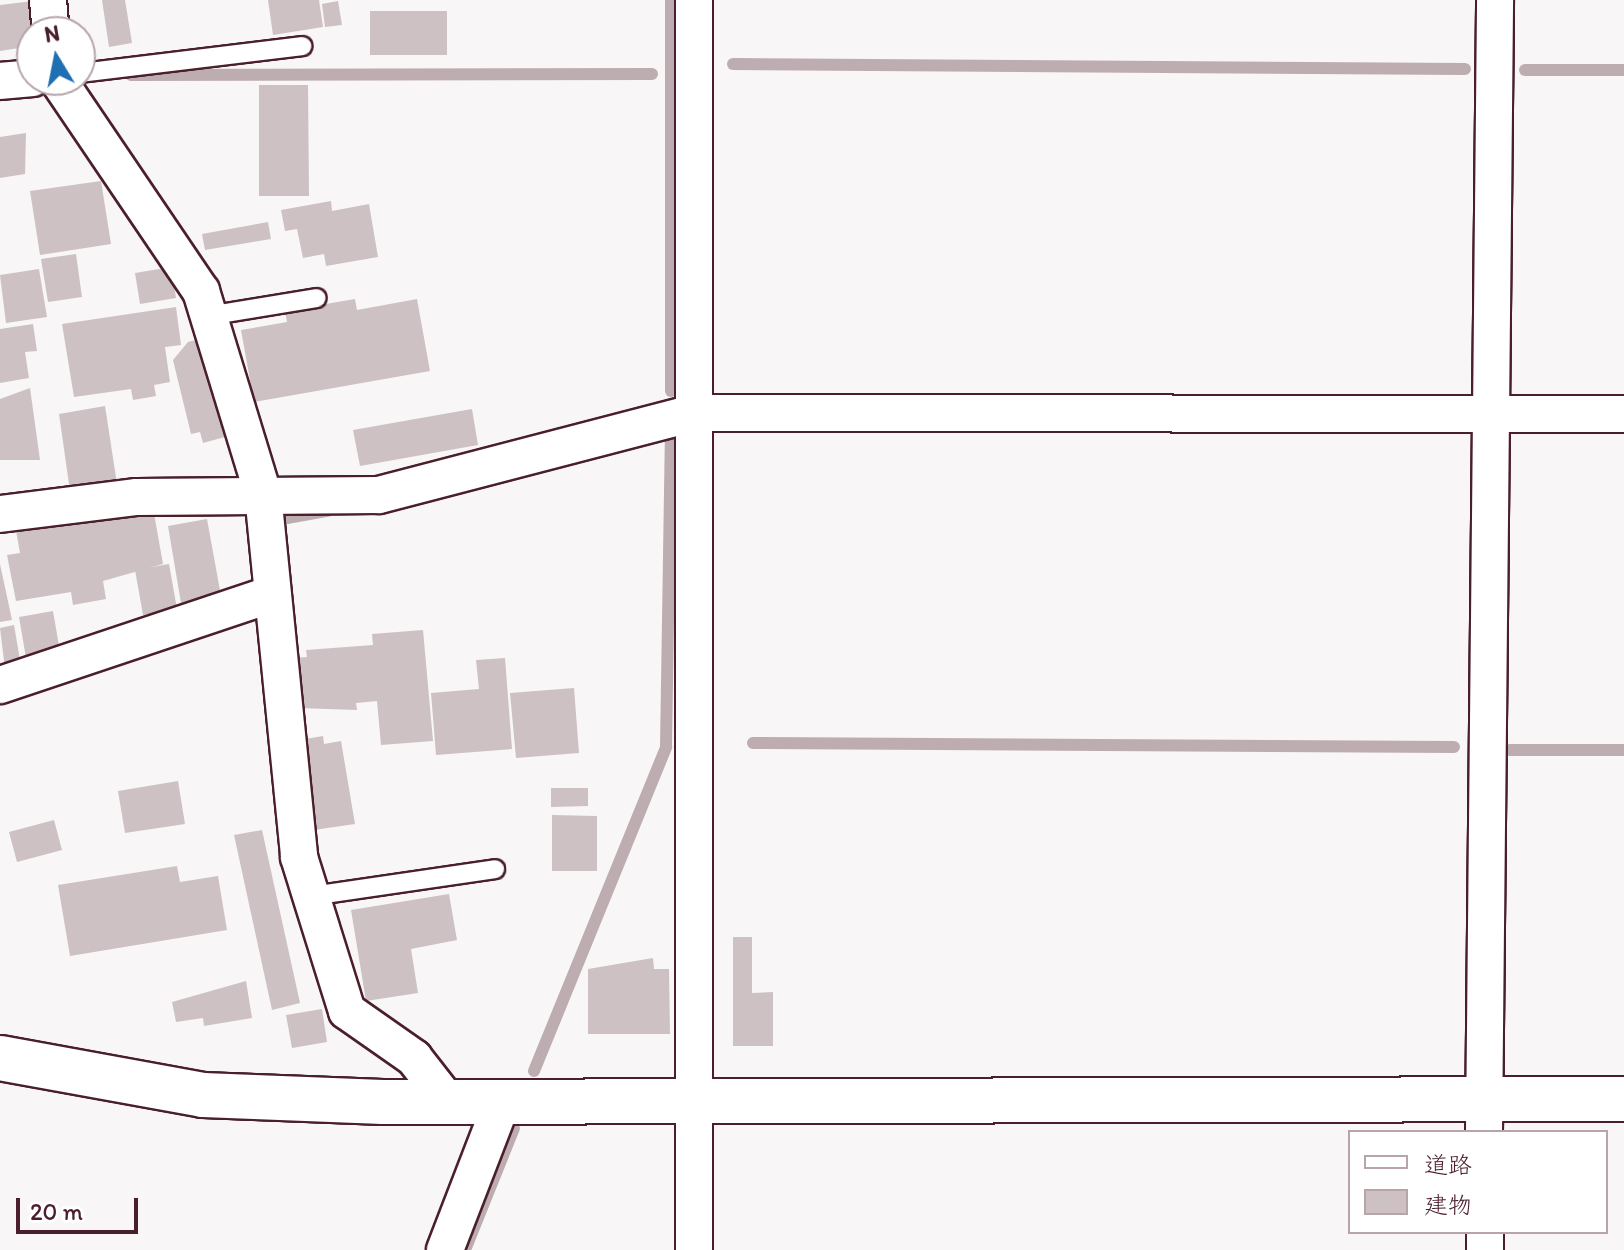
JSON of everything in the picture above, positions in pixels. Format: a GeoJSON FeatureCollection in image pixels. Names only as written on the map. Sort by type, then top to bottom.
{"type":"FeatureCollection","features":[{"type":"Feature","properties":{"kind":"street"},"geometry":{"type":"LineString","coordinates":[[694,0],[694,1250]]}},
{"type":"Feature","properties":{"kind":"street"},"geometry":{"type":"LineString","coordinates":[[1484,1115],[1495,0]]}},
{"type":"Feature","properties":{"kind":"street"},"geometry":{"type":"LineString","coordinates":[[69,96],[201,291],[263,494],[299,857],[347,1011],[414,1058],[446,1099]]}},
{"type":"Feature","properties":{"kind":"street"},"geometry":{"type":"LineString","coordinates":[[0,514],[137,497],[379,495],[694,413],[1624,414]]}},
{"type":"Feature","properties":{"kind":"street"},"geometry":{"type":"LineString","coordinates":[[0,685],[272,594]]}},
{"type":"Feature","properties":{"kind":"street"},"geometry":{"type":"LineString","coordinates":[[0,1058],[203,1095],[1484,1115],[1624,1099]]}},
{"type":"Feature","properties":{"kind":"street"},"geometry":{"type":"LineString","coordinates":[[445,1250],[503,1100]]}},
{"type":"Feature","properties":{"kind":"lane"},"geometry":{"type":"LineString","coordinates":[[96,71],[302,46]]}},
{"type":"Feature","properties":{"kind":"lane"},"geometry":{"type":"LineString","coordinates":[[208,316],[317,298]]}},
{"type":"Feature","properties":{"kind":"lane"},"geometry":{"type":"LineString","coordinates":[[311,896],[495,869]]}},
{"type":"Feature","properties":{"kind":"building"},"geometry":{"type":"Polygon","coordinates":[[[102,0],[125,0],[132,43],[109,47],[102,0]]]}},
{"type":"Feature","properties":{"kind":"building"},"geometry":{"type":"Polygon","coordinates":[[[268,0],[319,0],[323,27],[273,35],[268,0]]]}},
{"type":"Feature","properties":{"kind":"building"},"geometry":{"type":"Polygon","coordinates":[[[33,1],[35,16],[16,16],[16,48],[0,51],[0,5],[33,1]]]}},
{"type":"Feature","properties":{"kind":"building"},"geometry":{"type":"Polygon","coordinates":[[[338,1],[342,25],[325,27],[322,4],[338,1]]]}},
{"type":"Feature","properties":{"kind":"building"},"geometry":{"type":"Polygon","coordinates":[[[370,11],[447,11],[447,55],[370,55],[370,11]]]}},
{"type":"Feature","properties":{"kind":"building"},"geometry":{"type":"Polygon","coordinates":[[[259,85],[308,85],[309,196],[259,196],[259,85]]]}},
{"type":"Feature","properties":{"kind":"building"},"geometry":{"type":"Polygon","coordinates":[[[26,133],[25,174],[0,178],[0,137],[26,133]]]}},
{"type":"Feature","properties":{"kind":"building"},"geometry":{"type":"Polygon","coordinates":[[[101,181],[111,244],[40,255],[30,191],[101,181]]]}},
{"type":"Feature","properties":{"kind":"building"},"geometry":{"type":"Polygon","coordinates":[[[331,201],[332,211],[369,204],[378,257],[326,266],[324,254],[303,258],[297,229],[285,231],[281,210],[331,201]]]}},
{"type":"Feature","properties":{"kind":"building"},"geometry":{"type":"Polygon","coordinates":[[[268,222],[271,239],[205,250],[202,234],[268,222]]]}},
{"type":"Feature","properties":{"kind":"building"},"geometry":{"type":"Polygon","coordinates":[[[76,254],[82,297],[48,302],[41,259],[76,254]]]}},
{"type":"Feature","properties":{"kind":"building"},"geometry":{"type":"Polygon","coordinates":[[[171,267],[176,298],[140,304],[135,273],[171,267]]]}},
{"type":"Feature","properties":{"kind":"building"},"geometry":{"type":"Polygon","coordinates":[[[39,269],[47,317],[6,323],[0,275],[39,269]]]}},
{"type":"Feature","properties":{"kind":"building"},"geometry":{"type":"Polygon","coordinates":[[[355,299],[357,310],[417,299],[430,371],[254,402],[241,330],[287,322],[285,311],[355,299]]]}},
{"type":"Feature","properties":{"kind":"building"},"geometry":{"type":"Polygon","coordinates":[[[176,307],[181,345],[165,347],[170,382],[154,385],[156,396],[133,400],[131,389],[74,397],[62,324],[176,307]]]}},
{"type":"Feature","properties":{"kind":"building"},"geometry":{"type":"Polygon","coordinates":[[[33,324],[37,351],[25,352],[29,378],[0,383],[0,329],[33,324]]]}},
{"type":"Feature","properties":{"kind":"building"},"geometry":{"type":"Polygon","coordinates":[[[207,337],[232,435],[203,443],[200,432],[191,434],[173,360],[188,342],[207,337]]]}},
{"type":"Feature","properties":{"kind":"building"},"geometry":{"type":"Polygon","coordinates":[[[30,388],[40,460],[0,460],[0,399],[30,388]]]}},
{"type":"Feature","properties":{"kind":"building"},"geometry":{"type":"Polygon","coordinates":[[[105,406],[117,484],[70,491],[59,414],[105,406]]]}},
{"type":"Feature","properties":{"kind":"building"},"geometry":{"type":"Polygon","coordinates":[[[472,409],[478,445],[360,466],[353,430],[472,409]]]}},
{"type":"Feature","properties":{"kind":"building"},"geometry":{"type":"Polygon","coordinates":[[[153,508],[163,564],[103,581],[106,599],[73,605],[71,592],[16,601],[7,555],[20,553],[15,525],[153,508]]]}},
{"type":"Feature","properties":{"kind":"building"},"geometry":{"type":"Polygon","coordinates":[[[207,519],[221,596],[181,603],[168,526],[207,519]]]}},
{"type":"Feature","properties":{"kind":"building"},"geometry":{"type":"Polygon","coordinates":[[[0,564],[12,620],[0,622],[0,564]]]}},
{"type":"Feature","properties":{"kind":"building"},"geometry":{"type":"Polygon","coordinates":[[[169,564],[177,609],[143,615],[135,570],[169,564]]]}},
{"type":"Feature","properties":{"kind":"building"},"geometry":{"type":"Polygon","coordinates":[[[53,611],[60,652],[26,658],[19,617],[53,611]]]}},
{"type":"Feature","properties":{"kind":"building"},"geometry":{"type":"Polygon","coordinates":[[[14,625],[21,666],[5,669],[0,628],[14,625]]]}},
{"type":"Feature","properties":{"kind":"building"},"geometry":{"type":"Polygon","coordinates":[[[423,630],[433,741],[381,745],[377,701],[356,703],[357,710],[298,708],[294,658],[307,657],[306,650],[373,645],[372,634],[423,630]]]}},
{"type":"Feature","properties":{"kind":"building"},"geometry":{"type":"Polygon","coordinates":[[[505,658],[512,749],[436,755],[431,693],[479,689],[476,660],[505,658]]]}},
{"type":"Feature","properties":{"kind":"building"},"geometry":{"type":"Polygon","coordinates":[[[574,688],[579,753],[516,758],[510,693],[574,688]]]}},
{"type":"Feature","properties":{"kind":"building"},"geometry":{"type":"Polygon","coordinates":[[[323,736],[324,744],[341,741],[355,824],[314,830],[299,740],[323,736]]]}},
{"type":"Feature","properties":{"kind":"building"},"geometry":{"type":"Polygon","coordinates":[[[178,781],[185,824],[125,833],[118,791],[178,781]]]}},
{"type":"Feature","properties":{"kind":"building"},"geometry":{"type":"Polygon","coordinates":[[[551,788],[588,788],[588,806],[551,807],[551,788]]]}},
{"type":"Feature","properties":{"kind":"building"},"geometry":{"type":"Polygon","coordinates":[[[552,815],[597,816],[597,871],[552,871],[552,815]]]}},
{"type":"Feature","properties":{"kind":"building"},"geometry":{"type":"Polygon","coordinates":[[[54,820],[62,850],[17,862],[9,832],[54,820]]]}},
{"type":"Feature","properties":{"kind":"building"},"geometry":{"type":"Polygon","coordinates":[[[262,830],[300,1003],[272,1010],[234,835],[262,830]]]}},
{"type":"Feature","properties":{"kind":"building"},"geometry":{"type":"Polygon","coordinates":[[[177,866],[180,882],[218,876],[227,930],[70,956],[58,885],[177,866]]]}},
{"type":"Feature","properties":{"kind":"building"},"geometry":{"type":"Polygon","coordinates":[[[449,894],[457,940],[411,949],[418,993],[366,1001],[351,910],[449,894]]]}},
{"type":"Feature","properties":{"kind":"building"},"geometry":{"type":"Polygon","coordinates":[[[733,937],[752,937],[752,993],[773,992],[773,1046],[733,1046],[733,937]]]}},
{"type":"Feature","properties":{"kind":"building"},"geometry":{"type":"Polygon","coordinates":[[[653,958],[654,969],[669,969],[670,1034],[588,1034],[588,969],[653,958]]]}},
{"type":"Feature","properties":{"kind":"building"},"geometry":{"type":"Polygon","coordinates":[[[246,981],[252,1018],[204,1026],[203,1018],[176,1022],[172,1002],[246,981]]]}},
{"type":"Feature","properties":{"kind":"building"},"geometry":{"type":"Polygon","coordinates":[[[322,1009],[327,1042],[292,1048],[286,1015],[322,1009]]]}},
{"type":"Feature","properties":{"kind":"waterway"},"geometry":{"type":"LineString","coordinates":[[671,0],[671,391]]}},
{"type":"Feature","properties":{"kind":"waterway"},"geometry":{"type":"LineString","coordinates":[[733,64],[1465,69]]}},
{"type":"Feature","properties":{"kind":"waterway"},"geometry":{"type":"LineString","coordinates":[[1525,70],[1624,70]]}},
{"type":"Feature","properties":{"kind":"waterway"},"geometry":{"type":"LineString","coordinates":[[131,75],[652,74]]}},
{"type":"Feature","properties":{"kind":"waterway"},"geometry":{"type":"LineString","coordinates":[[534,1071],[666,747],[671,441]]}},
{"type":"Feature","properties":{"kind":"waterway"},"geometry":{"type":"LineString","coordinates":[[287,518],[327,511]]}},
{"type":"Feature","properties":{"kind":"waterway"},"geometry":{"type":"LineString","coordinates":[[753,743],[1454,747]]}},
{"type":"Feature","properties":{"kind":"waterway"},"geometry":{"type":"LineString","coordinates":[[1510,750],[1624,750]]}},
{"type":"Feature","properties":{"kind":"waterway"},"geometry":{"type":"LineString","coordinates":[[465,1250],[514,1128]]}}]}
